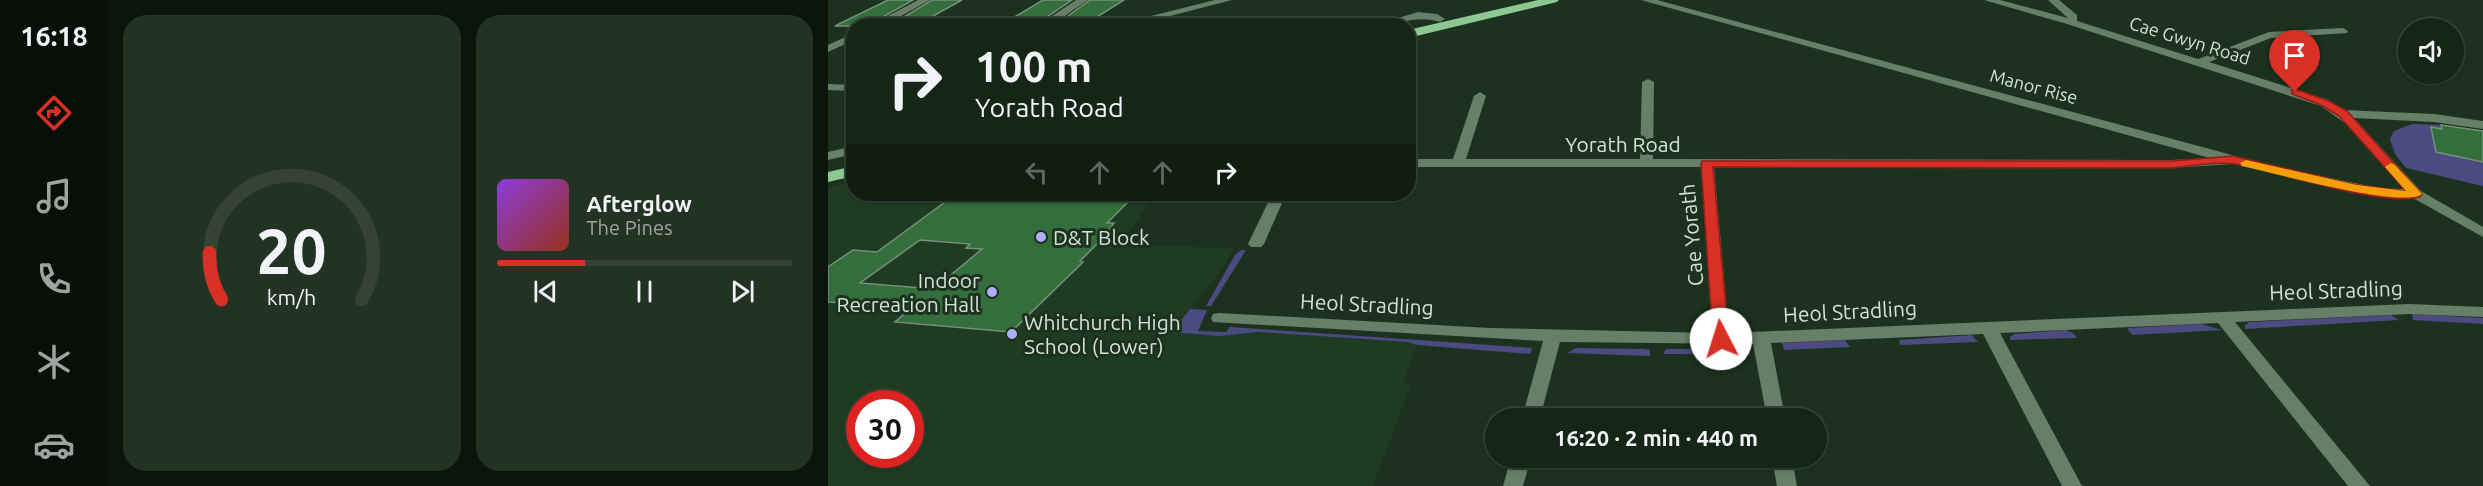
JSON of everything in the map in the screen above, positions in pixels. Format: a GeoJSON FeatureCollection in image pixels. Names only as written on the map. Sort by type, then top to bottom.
{"type":"FeatureCollection","features":[{"type":"Feature","properties":{"kind":"highway"},"geometry":{"type":"LineString","coordinates":[[1416,25],[1522,0]]}},
{"type":"Feature","properties":{"kind":"highway"},"geometry":{"type":"LineString","coordinates":[[1416,32],[1553,0]]}},
{"type":"Feature","properties":{"kind":"highway"},"geometry":{"type":"LineString","coordinates":[[828,167],[846,163]]}},
{"type":"Feature","properties":{"kind":"highway"},"geometry":{"type":"LineString","coordinates":[[828,177],[846,173]]}},
{"type":"Feature","properties":{"kind":"street"},"geometry":{"type":"LineString","coordinates":[[890,18],[925,0]]}},
{"type":"Feature","properties":{"kind":"street"},"geometry":{"type":"LineString","coordinates":[[1055,18],[1083,0]]}},
{"type":"Feature","properties":{"kind":"street"},"geometry":{"type":"LineString","coordinates":[[1150,18],[1227,0]]}},
{"type":"Feature","properties":{"kind":"street","name":"Manor Rise"},"geometry":{"type":"LineString","coordinates":[[1646,0],[2233,160],[2357,189],[2394,195],[2416,194]]}},
{"type":"Feature","properties":{"kind":"street","name":"Cae Gwyn Road"},"geometry":{"type":"LineString","coordinates":[[1989,0],[2071,22],[2311,97],[2343,114],[2416,194]]}},
{"type":"Feature","properties":{"kind":"street"},"geometry":{"type":"LineString","coordinates":[[2053,0],[2074,17],[2071,22]]}},
{"type":"Feature","properties":{"kind":"street"},"geometry":{"type":"LineString","coordinates":[[1408,18],[1424,14],[1434,15],[1440,19]]}},
{"type":"Feature","properties":{"kind":"street"},"geometry":{"type":"LineString","coordinates":[[2200,62],[2269,35],[2343,31]]}},
{"type":"Feature","properties":{"kind":"street"},"geometry":{"type":"LineString","coordinates":[[828,49],[846,40]]}},
{"type":"Feature","properties":{"kind":"street"},"geometry":{"type":"LineString","coordinates":[[1646,164],[1648,82]]}},
{"type":"Feature","properties":{"kind":"street"},"geometry":{"type":"LineString","coordinates":[[828,87],[846,88]]}},
{"type":"Feature","properties":{"kind":"street"},"geometry":{"type":"LineString","coordinates":[[1458,163],[1480,96]]}},
{"type":"Feature","properties":{"kind":"street","name":"Cae Gwyn Road"},"geometry":{"type":"LineString","coordinates":[[2343,114],[2434,118],[2483,125]]}},
{"type":"Feature","properties":{"kind":"street"},"geometry":{"type":"LineString","coordinates":[[828,156],[846,152]]}},
{"type":"Feature","properties":{"kind":"street","name":"Yorath Road"},"geometry":{"type":"LineString","coordinates":[[1416,163],[2171,164],[2233,160]]}},
{"type":"Feature","properties":{"kind":"street","name":"Cae Yorath"},"geometry":{"type":"LineString","coordinates":[[1707,164],[1721,339]]}},
{"type":"Feature","properties":{"kind":"street"},"geometry":{"type":"LineString","coordinates":[[2416,194],[2483,233]]}},
{"type":"Feature","properties":{"kind":"street"},"geometry":{"type":"LineString","coordinates":[[1256,244],[1276,201]]}},
{"type":"Feature","properties":{"kind":"street","name":"Heol Stradling"},"geometry":{"type":"LineString","coordinates":[[1219,318],[1553,338],[1721,339],[2409,309],[2483,312]]}},
{"type":"Feature","properties":{"kind":"street"},"geometry":{"type":"LineString","coordinates":[[2222,317],[2360,486]]}},
{"type":"Feature","properties":{"kind":"street"},"geometry":{"type":"LineString","coordinates":[[1989,328],[2072,486]]}},
{"type":"Feature","properties":{"kind":"street"},"geometry":{"type":"LineString","coordinates":[[1534,408],[1553,338]]}},
{"type":"Feature","properties":{"kind":"street"},"geometry":{"type":"LineString","coordinates":[[1761,338],[1774,408]]}},
{"type":"Feature","properties":{"kind":"street"},"geometry":{"type":"LineString","coordinates":[[1513,486],[1518,468]]}},
{"type":"Feature","properties":{"kind":"street"},"geometry":{"type":"LineString","coordinates":[[1784,468],[1787,486]]}},
{"type":"Feature","properties":{"kind":"shaded area"},"geometry":{"type":"Polygon","coordinates":[[[2412,124],[2441,125],[2483,131],[2483,186],[2406,168],[2395,154],[2390,139],[2394,131],[2412,124]]]}},
{"type":"Feature","properties":{"kind":"shaded area","name":"Whitchurch High School (Lower)"},"geometry":{"type":"Polygon","coordinates":[[[846,183],[846,201],[1150,201],[1120,245],[1234,248],[1222,269],[1172,332],[1219,336],[1257,332],[1408,342],[1417,345],[1403,383],[1411,384],[1373,486],[828,486],[828,187],[846,183]]]}},
{"type":"Feature","properties":{"kind":"shaded area"},"geometry":{"type":"Polygon","coordinates":[[[1241,250],[1246,250],[1211,306],[1206,306],[1235,255],[1241,250]]]}},
{"type":"Feature","properties":{"kind":"shaded area"},"geometry":{"type":"Polygon","coordinates":[[[1190,309],[1207,310],[1198,331],[1226,332],[1230,327],[1532,348],[1530,354],[1417,345],[1408,342],[1257,332],[1219,336],[1172,332],[1190,309]]]}},
{"type":"Feature","properties":{"kind":"shaded area"},"geometry":{"type":"Polygon","coordinates":[[[2412,314],[2483,318],[2483,324],[2413,320],[2412,314]]]}},
{"type":"Feature","properties":{"kind":"shaded area"},"geometry":{"type":"Polygon","coordinates":[[[2391,315],[2399,320],[2245,329],[2245,325],[2250,322],[2391,315]]]}},
{"type":"Feature","properties":{"kind":"shaded area"},"geometry":{"type":"Polygon","coordinates":[[[2201,324],[2222,330],[2132,335],[2127,328],[2201,324]]]}},
{"type":"Feature","properties":{"kind":"shaded area"},"geometry":{"type":"Polygon","coordinates":[[[2066,330],[2077,338],[2010,340],[2014,334],[2066,330]]]}},
{"type":"Feature","properties":{"kind":"shaded area"},"geometry":{"type":"Polygon","coordinates":[[[1972,335],[1978,342],[1900,345],[1899,340],[1972,335]]]}},
{"type":"Feature","properties":{"kind":"shaded area"},"geometry":{"type":"Polygon","coordinates":[[[1845,340],[1850,347],[1784,350],[1782,343],[1845,340]]]}},
{"type":"Feature","properties":{"kind":"shaded area"},"geometry":{"type":"Polygon","coordinates":[[[1576,348],[1644,349],[1650,350],[1650,357],[1567,353],[1576,348]]]}},
{"type":"Feature","properties":{"kind":"shaded area"},"geometry":{"type":"Polygon","coordinates":[[[1666,349],[1743,349],[1748,354],[1663,354],[1666,349]]]}},
{"type":"Feature","properties":{"kind":"building"},"geometry":{"type":"Polygon","coordinates":[[[888,0],[913,0],[881,18],[851,18],[888,0]]]}},
{"type":"Feature","properties":{"kind":"building"},"geometry":{"type":"Polygon","coordinates":[[[932,0],[962,0],[929,18],[902,18],[932,0]]]}},
{"type":"Feature","properties":{"kind":"building"},"geometry":{"type":"Polygon","coordinates":[[[1043,0],[1072,0],[1045,18],[1013,18],[1043,0]]]}},
{"type":"Feature","properties":{"kind":"building"},"geometry":{"type":"Polygon","coordinates":[[[1090,0],[1124,0],[1095,18],[1065,18],[1090,0]]]}},
{"type":"Feature","properties":{"kind":"building"},"geometry":{"type":"Polygon","coordinates":[[[846,21],[846,26],[835,26],[846,21]]]}},
{"type":"Feature","properties":{"kind":"building"},"geometry":{"type":"Polygon","coordinates":[[[2441,125],[2483,131],[2483,162],[2436,152],[2431,127],[2442,129],[2441,125]]]}},
{"type":"Feature","properties":{"kind":"building"},"geometry":{"type":"Polygon","coordinates":[[[946,201],[1129,201],[1107,223],[1114,223],[1110,228],[1113,228],[1080,261],[1083,262],[1011,332],[895,322],[911,308],[828,302],[828,267],[853,250],[877,252],[946,201]],[[920,240],[860,283],[934,289],[982,249],[966,248],[970,244],[920,240]]]}},
{"type":"Feature","properties":{"kind":"slow traffic"},"geometry":{"type":"LineString","coordinates":[[2246,163],[2357,189],[2394,195],[2416,194],[2391,167]]}},
{"type":"Feature","properties":{"kind":"place","name":"D&T Block"},"geometry":{"type":"Point","coordinates":[1041,237]}},
{"type":"Feature","properties":{"kind":"place","name":"Indoor Recreation Hall"},"geometry":{"type":"Point","coordinates":[992,292]}},
{"type":"Feature","properties":{"kind":"place","name":"Whitchurch High School (Lower)"},"geometry":{"type":"Point","coordinates":[1012,334]}},
{"type":"Feature","properties":{"kind":"route"},"geometry":{"type":"LineString","coordinates":[[1721,339],[1707,164],[2185,164],[2233,160],[2357,189],[2394,195],[2416,194],[2343,114],[2325,103],[2295,92]]}}]}
